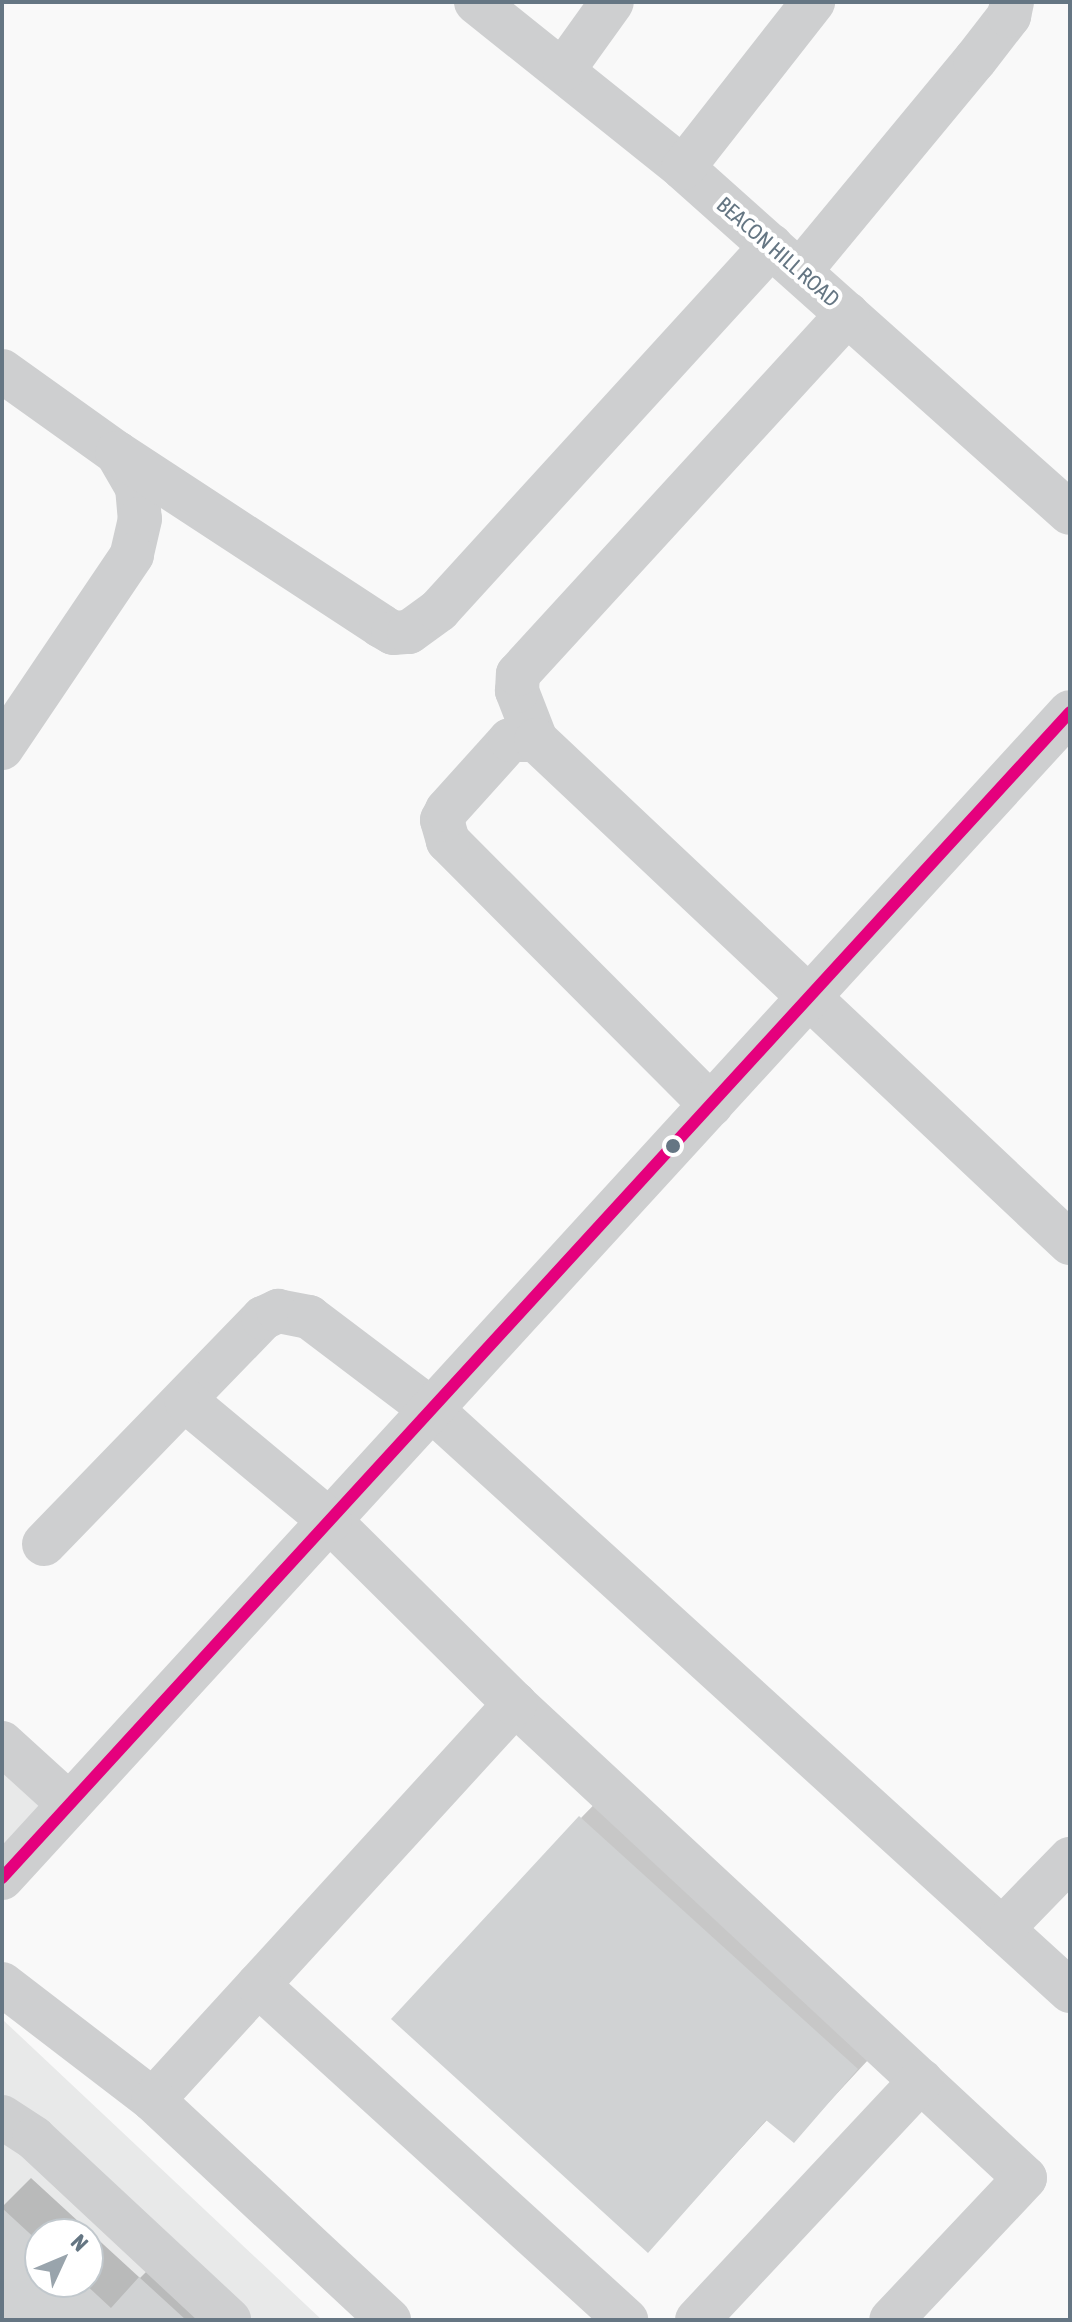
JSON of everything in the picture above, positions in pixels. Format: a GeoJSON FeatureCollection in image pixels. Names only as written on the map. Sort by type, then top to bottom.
{"type":"FeatureCollection","features":[{"type":"Feature","properties":{"kind":"street","name":"BEACON HILL ROAD"},"geometry":{"type":"LineString","coordinates":[[476,2],[564,69],[683,168],[1070,513]]}},
{"type":"Feature","properties":{"kind":"street"},"geometry":{"type":"LineString","coordinates":[[564,69],[612,2]]}},
{"type":"Feature","properties":{"kind":"street"},"geometry":{"type":"LineString","coordinates":[[683,168],[813,2]]}},
{"type":"Feature","properties":{"kind":"street"},"geometry":{"type":"LineString","coordinates":[[2,371],[117,453],[381,626],[393,633],[409,632],[439,610],[786,258],[975,60],[1009,16],[1012,2]]}},
{"type":"Feature","properties":{"kind":"street"},"geometry":{"type":"LineString","coordinates":[[848,314],[518,674],[517,691],[536,740],[1070,1243]]}},
{"type":"Feature","properties":{"kind":"street"},"geometry":{"type":"LineString","coordinates":[[2,748],[132,555],[140,519],[137,487],[117,453]]}},
{"type":"Feature","properties":{"kind":"street"},"geometry":{"type":"LineString","coordinates":[[2,1878],[1070,712]]}},
{"type":"Feature","properties":{"kind":"street"},"geometry":{"type":"LineString","coordinates":[[536,740],[518,738],[504,745],[447,810],[442,820],[448,841],[711,1105]]}},
{"type":"Feature","properties":{"kind":"street"},"geometry":{"type":"LineString","coordinates":[[44,1544],[186,1401],[263,1318],[278,1311],[294,1311],[432,1410],[1070,1991]]}},
{"type":"Feature","properties":{"kind":"street"},"geometry":{"type":"LineString","coordinates":[[186,1401],[330,1521],[515,1704],[1025,2178],[891,2320]]}},
{"type":"Feature","properties":{"kind":"street"},"geometry":{"type":"LineString","coordinates":[[153,2100],[515,1704]]}},
{"type":"Feature","properties":{"kind":"street"},"geometry":{"type":"LineString","coordinates":[[2,1743],[69,1804]]}},
{"type":"Feature","properties":{"kind":"street"},"geometry":{"type":"LineString","coordinates":[[1002,1929],[1070,1859]]}},
{"type":"Feature","properties":{"kind":"street"},"geometry":{"type":"LineString","coordinates":[[2,1984],[153,2100],[389,2320]]}},
{"type":"Feature","properties":{"kind":"street"},"geometry":{"type":"LineString","coordinates":[[258,1985],[626,2320]]}},
{"type":"Feature","properties":{"kind":"street"},"geometry":{"type":"LineString","coordinates":[[697,2320],[921,2081]]}},
{"type":"Feature","properties":{"kind":"street"},"geometry":{"type":"LineString","coordinates":[[2,2117],[34,2138],[229,2320]]}},
{"type":"Feature","properties":{"kind":"shaded area"},"geometry":{"type":"Polygon","coordinates":[[[2,1743],[69,1804],[2,1878],[2,1743]]]}},
{"type":"Feature","properties":{"kind":"shaded area"},"geometry":{"type":"Polygon","coordinates":[[[2,2019],[322,2320],[2,2320],[2,2019]]]}},
{"type":"Feature","properties":{"kind":"building"},"geometry":{"type":"Polygon","coordinates":[[[579,1816],[858,2069],[794,2143],[766,2120],[648,2253],[391,2019],[579,1816]]]}},
{"type":"Feature","properties":{"kind":"building"},"geometry":{"type":"Polygon","coordinates":[[[2,2208],[24,2228],[24,2298],[100,2298],[111,2308],[139,2277],[186,2320],[2,2320],[2,2208]]]}},
{"type":"Feature","properties":{"kind":"transit line"},"geometry":{"type":"LineString","coordinates":[[2,1878],[1070,712]]}}]}
